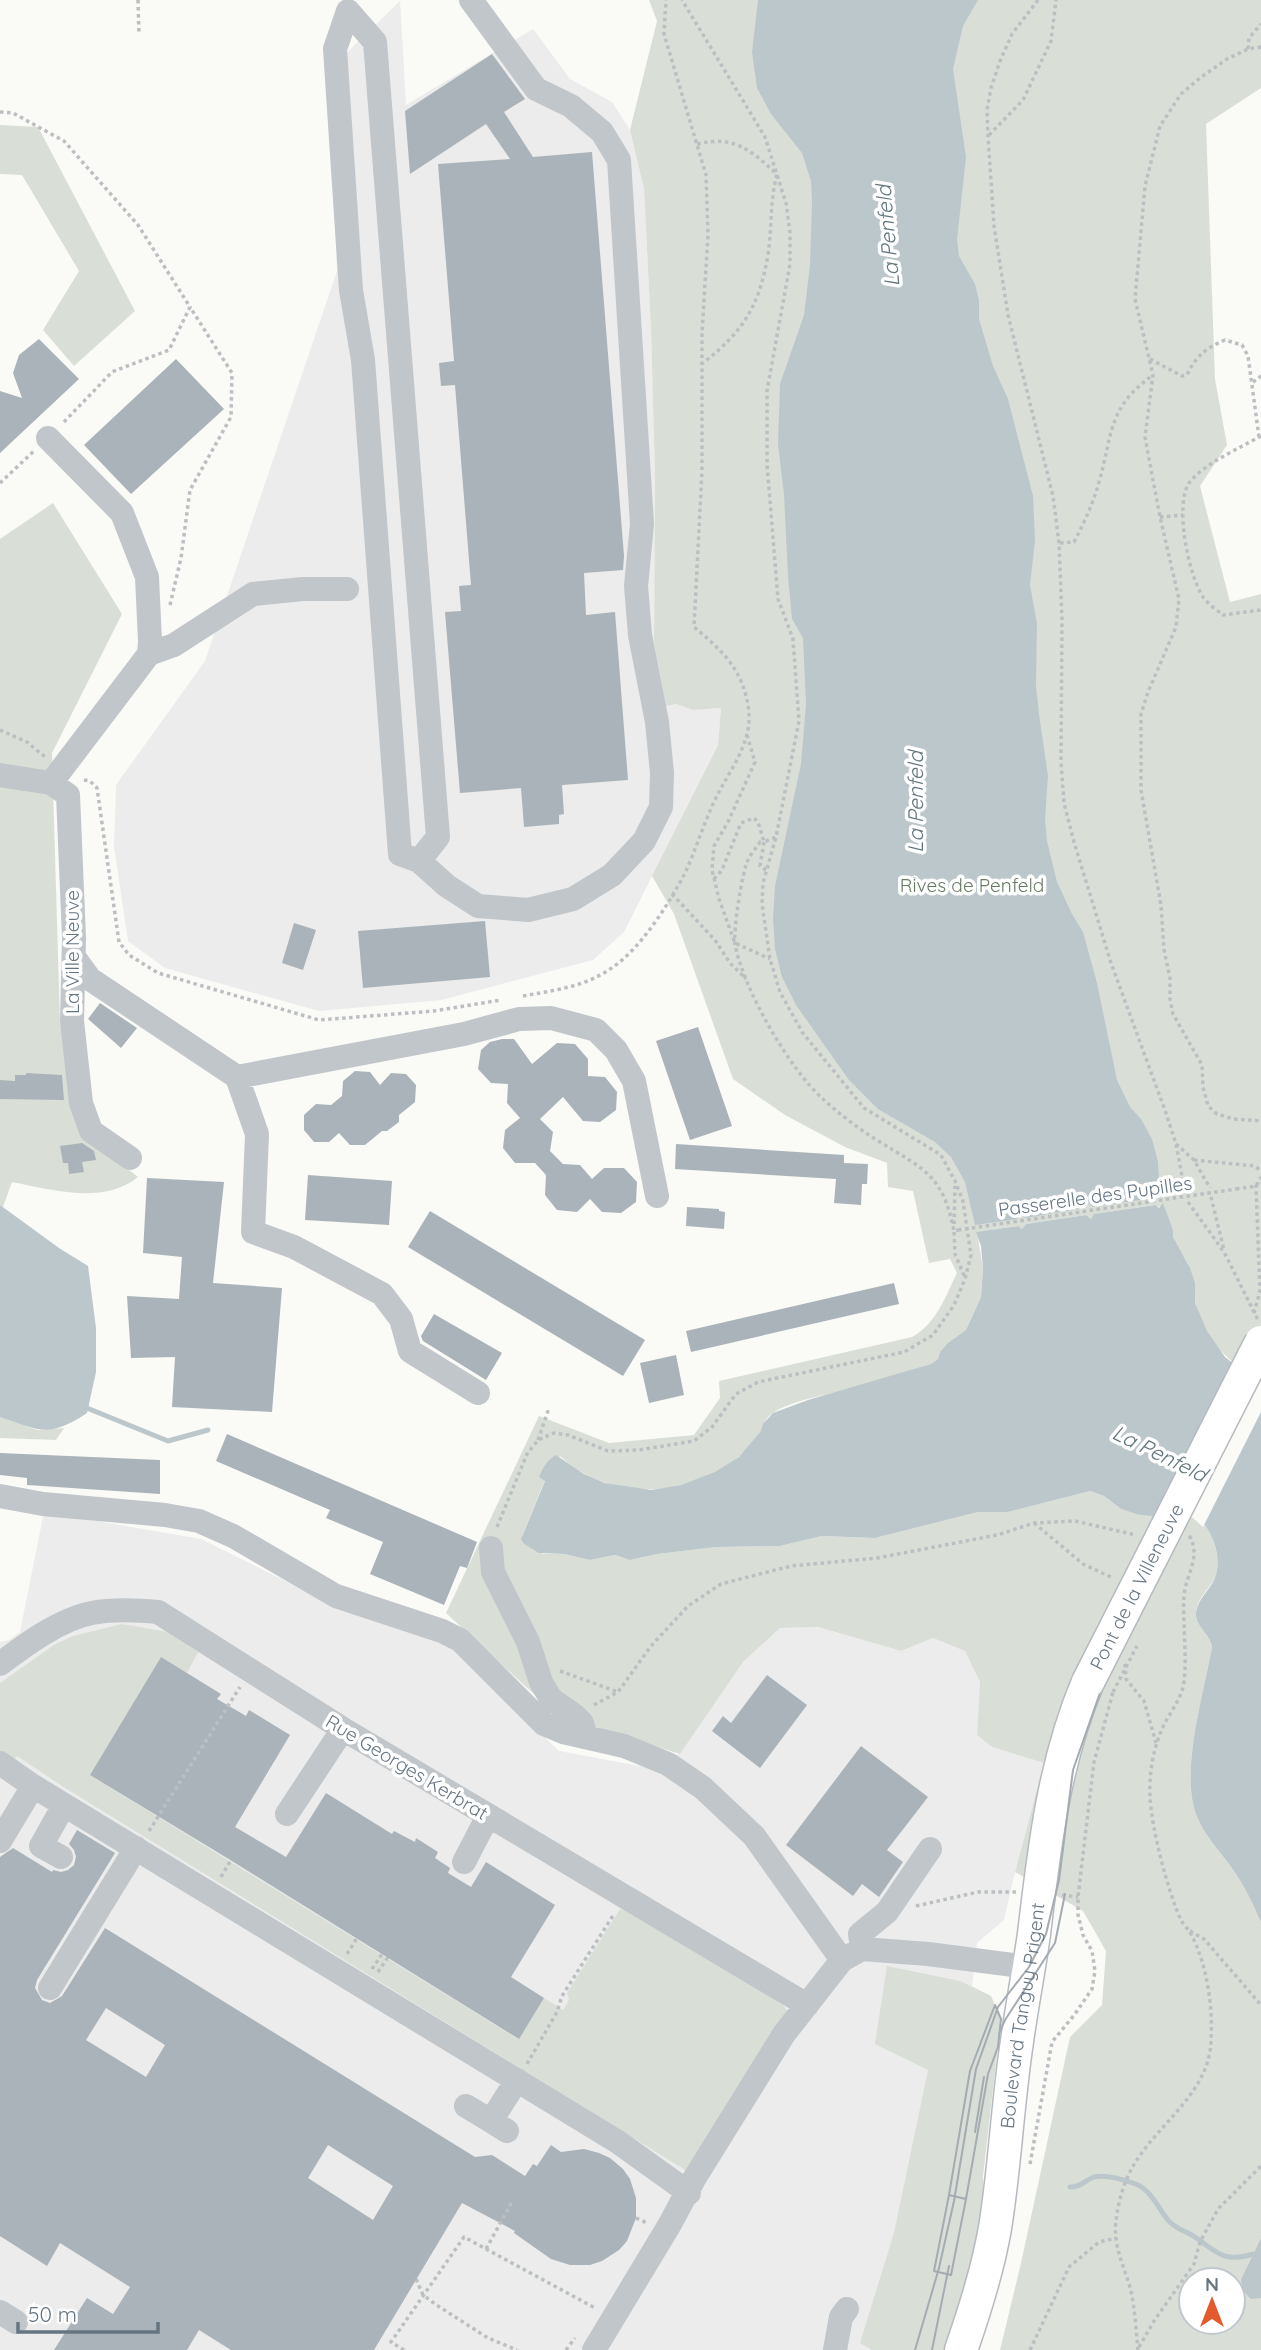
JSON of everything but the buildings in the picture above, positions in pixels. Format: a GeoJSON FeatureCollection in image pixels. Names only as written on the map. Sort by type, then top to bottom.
{"type":"FeatureCollection","features":[{"type":"Feature","properties":{"kind":"main road","name":"Pont de la Villeneuve"},"geometry":{"type":"LineString","coordinates":[[1101,1687],[1257,1327]]}},
{"type":"Feature","properties":{"kind":"main road","name":"Boulevard Tanguy Prigent"},"geometry":{"type":"LineString","coordinates":[[961,2350],[978,2300],[995,2229],[1012,2078],[1047,1827],[1074,1715],[1101,1687]]}},
{"type":"Feature","properties":{"kind":"street"},"geometry":{"type":"LineString","coordinates":[[344,5],[335,49],[351,290],[363,360],[400,854],[419,861],[447,886],[478,906],[528,910],[573,898],[612,875],[643,841],[661,807],[662,773],[657,722],[640,635],[636,586],[642,524],[619,160],[602,132],[571,106],[536,89],[471,0]]}},
{"type":"Feature","properties":{"kind":"street"},"geometry":{"type":"LineString","coordinates":[[344,5],[375,42],[377,56],[438,837],[419,861]]}},
{"type":"Feature","properties":{"kind":"street"},"geometry":{"type":"LineString","coordinates":[[48,438],[122,513],[147,577],[158,647]]}},
{"type":"Feature","properties":{"kind":"street"},"geometry":{"type":"LineString","coordinates":[[0,775],[56,777],[158,647],[253,594],[303,589],[348,589]]}},
{"type":"Feature","properties":{"kind":"street","name":"La Ville Neuve"},"geometry":{"type":"LineString","coordinates":[[56,777],[68,795],[74,957],[72,1021],[81,1103],[91,1131],[130,1158]]}},
{"type":"Feature","properties":{"kind":"street"},"geometry":{"type":"LineString","coordinates":[[74,957],[90,979],[237,1077],[257,1134],[253,1232],[294,1247],[382,1294],[401,1319],[410,1351],[478,1392]]}},
{"type":"Feature","properties":{"kind":"street"},"geometry":{"type":"LineString","coordinates":[[237,1077],[464,1034],[519,1019],[551,1018],[596,1030],[616,1049],[634,1081],[657,1196]]}},
{"type":"Feature","properties":{"kind":"street"},"geometry":{"type":"LineString","coordinates":[[0,1496],[43,1504],[165,1515],[199,1521],[233,1536],[336,1596],[442,1631],[460,1640],[544,1724],[564,1732],[624,1746],[668,1764],[703,1788],[754,1836],[852,1954]]}},
{"type":"Feature","properties":{"kind":"street"},"geometry":{"type":"LineString","coordinates":[[491,1548],[493,1572],[523,1632],[541,1682],[551,1699],[582,1723],[586,1737]]}},
{"type":"Feature","properties":{"kind":"street","name":"Rue Georges Kerbrat"},"geometry":{"type":"LineString","coordinates":[[0,1664],[30,1642],[90,1613],[124,1610],[158,1612],[342,1729],[807,2005]]}},
{"type":"Feature","properties":{"kind":"street"},"geometry":{"type":"LineString","coordinates":[[287,1814],[342,1729]]}},
{"type":"Feature","properties":{"kind":"street"},"geometry":{"type":"LineString","coordinates":[[0,1763],[33,1786],[638,2155],[689,2193]]}},
{"type":"Feature","properties":{"kind":"street"},"geometry":{"type":"LineString","coordinates":[[0,1841],[33,1786]]}},
{"type":"Feature","properties":{"kind":"street"},"geometry":{"type":"LineString","coordinates":[[61,1857],[41,1846],[64,1805]]}},
{"type":"Feature","properties":{"kind":"street"},"geometry":{"type":"LineString","coordinates":[[464,1862],[488,1816]]}},
{"type":"Feature","properties":{"kind":"street"},"geometry":{"type":"LineString","coordinates":[[50,1988],[136,1848]]}},
{"type":"Feature","properties":{"kind":"street"},"geometry":{"type":"LineString","coordinates":[[594,2350],[689,2193],[694,2179],[784,2034],[852,1954],[859,1934],[887,1912],[930,1849]]}},
{"type":"Feature","properties":{"kind":"street"},"geometry":{"type":"LineString","coordinates":[[852,1954],[928,1954],[1029,1967]]}},
{"type":"Feature","properties":{"kind":"street"},"geometry":{"type":"LineString","coordinates":[[466,2106],[499,2126],[517,2080]]}},
{"type":"Feature","properties":{"kind":"street"},"geometry":{"type":"LineString","coordinates":[[835,2350],[841,2317],[847,2308]]}},
{"type":"Feature","properties":{"kind":"path"},"geometry":{"type":"LineString","coordinates":[[138,0],[139,35]]}},
{"type":"Feature","properties":{"kind":"path"},"geometry":{"type":"LineString","coordinates":[[515,997],[587,983],[615,967],[642,940],[683,876],[719,792],[740,758],[747,733],[749,717],[746,695],[736,669],[717,647],[694,627],[702,471],[702,363],[708,234],[706,175],[664,34],[666,0]]}},
{"type":"Feature","properties":{"kind":"path"},"geometry":{"type":"LineString","coordinates":[[538,1440],[554,1433],[568,1435],[608,1451],[639,1450],[694,1441],[712,1427],[736,1394],[758,1382],[904,1352],[933,1335],[954,1305],[971,1255],[956,1181],[942,1154],[864,1108],[802,1032],[780,992],[770,959],[762,904],[766,870],[776,837],[799,721],[793,639],[778,599],[767,464],[767,391],[790,264],[790,232],[786,203],[765,137],[682,0]]}},
{"type":"Feature","properties":{"kind":"path"},"geometry":{"type":"LineString","coordinates":[[1038,0],[1012,34],[991,88],[987,110],[993,226],[1008,315],[1053,496],[1059,543],[1062,620],[1061,762],[1064,803],[1111,962],[1176,1144],[1185,1192]]}},
{"type":"Feature","properties":{"kind":"path"},"geometry":{"type":"LineString","coordinates":[[988,136],[1023,100],[1051,41],[1056,0]]}},
{"type":"Feature","properties":{"kind":"path"},"geometry":{"type":"LineString","coordinates":[[1248,49],[1249,38],[1261,24]]}},
{"type":"Feature","properties":{"kind":"path"},"geometry":{"type":"LineString","coordinates":[[1261,47],[1248,49],[1227,59],[1191,86],[1181,94],[1160,127],[1145,186],[1135,299],[1153,375],[1145,438],[1179,599],[1176,627],[1148,692],[1142,714],[1141,790],[1161,905],[1170,999],[1173,1014],[1202,1065],[1203,1087],[1208,1106],[1217,1114],[1233,1119],[1261,1121]]}},
{"type":"Feature","properties":{"kind":"path"},"geometry":{"type":"LineString","coordinates":[[0,112],[13,113],[64,141],[138,225],[232,373],[231,417],[190,490],[173,600],[158,647]]}},
{"type":"Feature","properties":{"kind":"path"},"geometry":{"type":"LineString","coordinates":[[697,144],[722,141],[734,144],[757,155],[776,174]]}},
{"type":"Feature","properties":{"kind":"path"},"geometry":{"type":"LineString","coordinates":[[702,363],[740,329],[759,290],[768,255],[776,174]]}},
{"type":"Feature","properties":{"kind":"path"},"geometry":{"type":"LineString","coordinates":[[0,484],[112,372],[169,350],[190,307]]}},
{"type":"Feature","properties":{"kind":"path"},"geometry":{"type":"LineString","coordinates":[[1150,359],[1182,376],[1187,375],[1206,348],[1225,340],[1242,345],[1248,356],[1260,437],[1203,469],[1189,484],[1184,498],[1182,521],[1194,581],[1205,600],[1223,615],[1261,610]]}},
{"type":"Feature","properties":{"kind":"path"},"geometry":{"type":"LineString","coordinates":[[1059,543],[1074,542],[1088,514],[1100,479],[1108,438],[1119,410],[1139,386],[1153,375]]}},
{"type":"Feature","properties":{"kind":"path"},"geometry":{"type":"LineString","coordinates":[[1253,382],[1261,376]]}},
{"type":"Feature","properties":{"kind":"path"},"geometry":{"type":"LineString","coordinates":[[1160,517],[1184,514]]}},
{"type":"Feature","properties":{"kind":"path"},"geometry":{"type":"LineString","coordinates":[[0,730],[27,742],[56,777],[90,781],[97,788],[119,942],[129,955],[158,973],[319,1020],[434,1011],[503,1000]]}},
{"type":"Feature","properties":{"kind":"path"},"geometry":{"type":"LineString","coordinates":[[747,733],[755,762],[714,846],[714,879],[748,982],[773,1033],[795,1069],[845,1118],[879,1142],[914,1161],[934,1180],[949,1206],[956,1231]]}},
{"type":"Feature","properties":{"kind":"path"},"geometry":{"type":"LineString","coordinates":[[714,879],[722,870],[741,823],[748,818],[754,818],[758,822],[764,842],[760,866],[766,870]]}},
{"type":"Feature","properties":{"kind":"path"},"geometry":{"type":"LineString","coordinates":[[735,943],[747,862],[760,842],[776,837]]}},
{"type":"Feature","properties":{"kind":"path"},"geometry":{"type":"LineString","coordinates":[[672,894],[715,940],[730,964],[748,982]]}},
{"type":"Feature","properties":{"kind":"path"},"geometry":{"type":"LineString","coordinates":[[735,943],[770,959]]}},
{"type":"Feature","properties":{"kind":"path"},"geometry":{"type":"LineString","coordinates":[[1176,1144],[1194,1160],[1210,1188]]}},
{"type":"Feature","properties":{"kind":"path"},"geometry":{"type":"LineString","coordinates":[[1194,1160],[1255,1166],[1261,1174],[1256,1186],[1260,1291],[1257,1327]]}},
{"type":"Feature","properties":{"kind":"path"},"geometry":{"type":"LineString","coordinates":[[956,1181],[955,1254],[965,1279]]}},
{"type":"Feature","properties":{"kind":"path"},"geometry":{"type":"LineString","coordinates":[[1256,1186],[1261,1183]]}},
{"type":"Feature","properties":{"kind":"path","name":"Passerelle des Pupilles"},"geometry":{"type":"LineString","coordinates":[[956,1231],[1256,1186]]}},
{"type":"Feature","properties":{"kind":"path"},"geometry":{"type":"LineString","coordinates":[[1211,1197],[1224,1252],[1257,1327]]}},
{"type":"Feature","properties":{"kind":"path"},"geometry":{"type":"LineString","coordinates":[[1188,1202],[1224,1252]]}},
{"type":"Feature","properties":{"kind":"path"},"geometry":{"type":"LineString","coordinates":[[1257,1327],[1261,1326]]}},
{"type":"Feature","properties":{"kind":"path"},"geometry":{"type":"LineString","coordinates":[[491,1548],[527,1454],[538,1440],[549,1408]]}},
{"type":"Feature","properties":{"kind":"path"},"geometry":{"type":"LineString","coordinates":[[574,1715],[618,1692],[651,1646],[688,1606],[721,1584],[791,1566],[877,1558],[997,1535],[1034,1523],[1075,1521],[1119,1533],[1140,1535]]}},
{"type":"Feature","properties":{"kind":"path"},"geometry":{"type":"LineString","coordinates":[[1178,1531],[1189,1534],[1194,1544],[1195,1557],[1185,1591],[1182,1690],[1162,1729],[1152,1757],[1150,1796],[1155,1833],[1181,1922],[1204,1939],[1261,2005]]}},
{"type":"Feature","properties":{"kind":"path"},"geometry":{"type":"LineString","coordinates":[[535,1664],[547,1665],[618,1692]]}},
{"type":"Feature","properties":{"kind":"path"},"geometry":{"type":"LineString","coordinates":[[136,1848],[159,1817],[251,1671]]}},
{"type":"Feature","properties":{"kind":"path"},"geometry":{"type":"LineString","coordinates":[[1028,2173],[1052,2042],[1076,2014],[1092,1989],[1092,1951],[1077,1916],[1077,1896],[1101,1687]]}},
{"type":"Feature","properties":{"kind":"path"},"geometry":{"type":"LineString","coordinates":[[887,1912],[978,1892],[1039,1892],[1077,1896]]}},
{"type":"Feature","properties":{"kind":"path"},"geometry":{"type":"LineString","coordinates":[[517,2080],[558,2012],[562,1996],[623,1896]]}},
{"type":"Feature","properties":{"kind":"path"},"geometry":{"type":"LineString","coordinates":[[1138,2349],[1130,2288],[1119,2258],[1116,2222],[1129,2173],[1198,2083],[1207,2062],[1211,2043],[1211,2011],[1206,1979],[1189,1930]]}},
{"type":"Feature","properties":{"kind":"path"},"geometry":{"type":"LineString","coordinates":[[382,1954],[372,1968],[377,1974],[388,1957]]}},
{"type":"Feature","properties":{"kind":"path"},"geometry":{"type":"LineString","coordinates":[[1138,2349],[1194,2264],[1200,2242],[1218,2209],[1261,2166]]}},
{"type":"Feature","properties":{"kind":"path"},"geometry":{"type":"LineString","coordinates":[[486,2249],[513,2200]]}},
{"type":"Feature","properties":{"kind":"path"},"geometry":{"type":"LineString","coordinates":[[404,2350],[391,2342],[464,2237],[597,2309],[604,2301]]}},
{"type":"Feature","properties":{"kind":"path"},"geometry":{"type":"LineString","coordinates":[[1030,2350],[1069,2267],[1099,2242],[1116,2238]]}},
{"type":"Feature","properties":{"kind":"path"},"geometry":{"type":"LineString","coordinates":[[416,2279],[423,2295],[488,2338],[517,2350]]}},
{"type":"Feature","properties":{"kind":"shaded area"},"geometry":{"type":"Polygon","coordinates":[[[400,1],[406,105],[533,29],[570,79],[612,102],[630,130],[644,189],[651,331],[655,475],[654,643],[666,706],[676,704],[693,710],[721,708],[718,745],[624,932],[593,960],[441,1000],[319,1011],[165,968],[128,941],[114,846],[116,785],[205,661],[337,271],[329,70],[400,1]]]}},
{"type":"Feature","properties":{"kind":"shaded area"},"geometry":{"type":"Polygon","coordinates":[[[44,1512],[201,1539],[338,1607],[448,1645],[559,1751],[666,1771],[743,1662],[780,1628],[818,1627],[901,1651],[933,1638],[965,1651],[980,1682],[977,1735],[992,1747],[1044,1763],[1004,1920],[977,1943],[972,1986],[991,1996],[1001,2019],[936,2350],[0,2350],[0,1642],[9,1640],[20,1632],[44,1512]]]}},
{"type":"Feature","properties":{"kind":"green space","name":"Rives de Penfeld"},"geometry":{"type":"Polygon","coordinates":[[[649,0],[1261,0],[1261,88],[1206,124],[1215,379],[1227,445],[1200,486],[1230,602],[1261,594],[1261,1382],[1230,1360],[1206,1330],[1196,1306],[1189,1266],[1174,1241],[1162,1206],[1095,1214],[1091,1219],[1086,1215],[1026,1224],[1022,1229],[1017,1226],[977,1232],[983,1269],[981,1297],[966,1330],[940,1352],[938,1359],[931,1364],[780,1409],[768,1417],[758,1437],[741,1455],[720,1470],[674,1487],[625,1488],[580,1471],[560,1456],[545,1480],[522,1536],[524,1544],[543,1554],[564,1554],[590,1560],[615,1555],[630,1560],[717,1547],[780,1546],[822,1536],[875,1538],[978,1512],[1008,1512],[1090,1491],[1104,1496],[1121,1509],[1136,1514],[1182,1512],[1204,1521],[1218,1561],[1215,1577],[1196,1609],[1196,1618],[1212,1647],[1195,1733],[1192,1799],[1201,1825],[1240,1880],[1261,1922],[1261,2238],[1247,2267],[1177,2266],[1177,2336],[1247,2336],[1247,2290],[1251,2298],[1261,2298],[1261,2350],[1000,2350],[1070,2037],[1102,2005],[1106,1951],[1083,1911],[1015,1872],[1044,1763],[992,1747],[977,1735],[980,1682],[965,1651],[933,1638],[901,1651],[818,1627],[780,1628],[743,1662],[680,1754],[564,1718],[538,1698],[446,1613],[539,1416],[609,1443],[694,1435],[720,1398],[719,1381],[912,1337],[934,1317],[957,1273],[950,1259],[929,1263],[913,1191],[888,1187],[887,1163],[845,1147],[785,1115],[733,1079],[674,914],[652,876],[718,745],[721,708],[693,710],[676,704],[666,706],[654,643],[655,475],[651,331],[644,189],[630,130],[657,21],[649,0]]]}},
{"type":"Feature","properties":{"kind":"green space"},"geometry":{"type":"Polygon","coordinates":[[[0,125],[38,127],[135,311],[74,366],[43,330],[79,271],[22,175],[0,174],[0,125]]]}},
{"type":"Feature","properties":{"kind":"green space"},"geometry":{"type":"Polygon","coordinates":[[[53,503],[122,614],[52,753],[60,1023],[87,1136],[138,1177],[124,1186],[94,1193],[61,1191],[12,1182],[3,1207],[0,1205],[0,539],[53,503]]]}},
{"type":"Feature","properties":{"kind":"green space"},"geometry":{"type":"Polygon","coordinates":[[[0,1417],[38,1430],[64,1428],[56,1440],[0,1438],[0,1417]]]}},
{"type":"Feature","properties":{"kind":"green space"},"geometry":{"type":"Polygon","coordinates":[[[122,1624],[168,1632],[198,1652],[187,1673],[161,1658],[90,1775],[518,2039],[544,1998],[563,2010],[569,2000],[567,1993],[620,1909],[628,1911],[769,1994],[784,2006],[788,2013],[690,2173],[17,1756],[14,1760],[0,1751],[0,1683],[54,1645],[73,1636],[122,1624]]]}},
{"type":"Feature","properties":{"kind":"green space"},"geometry":{"type":"Polygon","coordinates":[[[887,1966],[960,1981],[991,1996],[1001,2019],[983,2176],[984,2227],[946,2350],[872,2350],[860,2343],[894,2233],[928,2070],[875,2044],[887,1966]]]}},
{"type":"Feature","properties":{"kind":"water","name":"Rives de Penfeld"},"geometry":{"type":"Polygon","coordinates":[[[758,0],[978,0],[963,26],[953,69],[966,157],[957,240],[959,256],[975,284],[979,300],[979,319],[993,366],[1008,399],[1033,496],[1035,541],[1030,585],[1037,624],[1036,686],[1048,776],[1045,819],[1047,841],[1057,882],[1083,932],[1097,983],[1117,1080],[1130,1107],[1141,1119],[1152,1139],[1158,1162],[1160,1194],[1156,1193],[1154,1198],[1093,1207],[1089,1204],[1085,1208],[1025,1218],[1020,1214],[1017,1219],[975,1225],[965,1182],[951,1157],[935,1142],[878,1109],[849,1080],[796,1005],[782,977],[775,949],[775,886],[801,764],[806,704],[803,638],[792,619],[788,576],[784,495],[778,444],[780,384],[804,315],[810,265],[812,201],[811,181],[802,153],[771,114],[757,88],[752,52],[758,0]]]}},
{"type":"Feature","properties":{"kind":"water","name":"La Penfeld"},"geometry":{"type":"Polygon","coordinates":[[[1163,1203],[1173,1237],[1190,1268],[1195,1283],[1195,1303],[1207,1331],[1225,1357],[1261,1382],[1261,1922],[1240,1880],[1201,1825],[1192,1799],[1195,1733],[1212,1647],[1196,1618],[1196,1613],[1214,1580],[1218,1563],[1211,1535],[1195,1515],[1157,1517],[1136,1514],[1121,1509],[1104,1496],[1090,1491],[1008,1512],[978,1512],[875,1538],[822,1536],[780,1546],[717,1547],[630,1560],[615,1555],[590,1560],[564,1554],[539,1553],[524,1544],[521,1539],[545,1481],[539,1477],[546,1464],[556,1455],[584,1474],[605,1483],[651,1490],[681,1485],[715,1472],[739,1457],[773,1413],[931,1364],[938,1359],[948,1343],[966,1330],[981,1297],[983,1269],[981,1246],[976,1232],[1018,1226],[1022,1229],[1026,1224],[1086,1215],[1091,1219],[1094,1214],[1155,1205],[1159,1208],[1163,1203]]]}},
{"type":"Feature","properties":{"kind":"water"},"geometry":{"type":"Polygon","coordinates":[[[0,1205],[88,1266],[96,1328],[96,1372],[87,1413],[54,1429],[36,1428],[0,1417],[0,1205]]]}},
{"type":"Feature","properties":{"kind":"water"},"geometry":{"type":"Polygon","coordinates":[[[1261,2238],[1261,2298],[1251,2299],[1247,2295],[1247,2267],[1261,2238]]]}},
{"type":"Feature","properties":{"kind":"pier"},"geometry":{"type":"Polygon","coordinates":[[[1234,1360],[1261,1378],[1261,1412],[1203,1527],[1187,1516],[1154,1520],[1234,1360]]]}},
{"type":"Feature","properties":{"kind":"waterway"},"geometry":{"type":"LineString","coordinates":[[82,1406],[168,1441],[208,1430]]}},
{"type":"Feature","properties":{"kind":"waterway"},"geometry":{"type":"LineString","coordinates":[[1070,2187],[1099,2176],[1136,2184],[1151,2195],[1171,2223],[1216,2252],[1228,2257],[1253,2254]]}},
{"type":"Feature","properties":{"kind":"tram line"},"geometry":{"type":"LineString","coordinates":[[915,2350],[939,2268],[954,2201],[976,2069],[998,2007],[1029,1967],[1046,1934],[1059,1880],[1073,1770],[1102,1687],[1261,1376]]}},
{"type":"Feature","properties":{"kind":"tram line"},"geometry":{"type":"LineString","coordinates":[[999,2034],[1005,2020],[1055,1943],[1065,1894]]}},
{"type":"Feature","properties":{"kind":"tram line"},"geometry":{"type":"LineString","coordinates":[[995,2005],[1001,2019],[998,2047],[988,2074],[966,2199],[949,2195],[970,2071],[995,2005]]}},
{"type":"Feature","properties":{"kind":"tram line"},"geometry":{"type":"LineString","coordinates":[[975,2132],[984,2077]]}},
{"type":"Feature","properties":{"kind":"tram line"},"geometry":{"type":"LineString","coordinates":[[949,2195],[966,2199],[951,2275],[934,2271],[949,2195]]}},
{"type":"Feature","properties":{"kind":"tram line"},"geometry":{"type":"LineString","coordinates":[[932,2350],[949,2266]]}}]}
